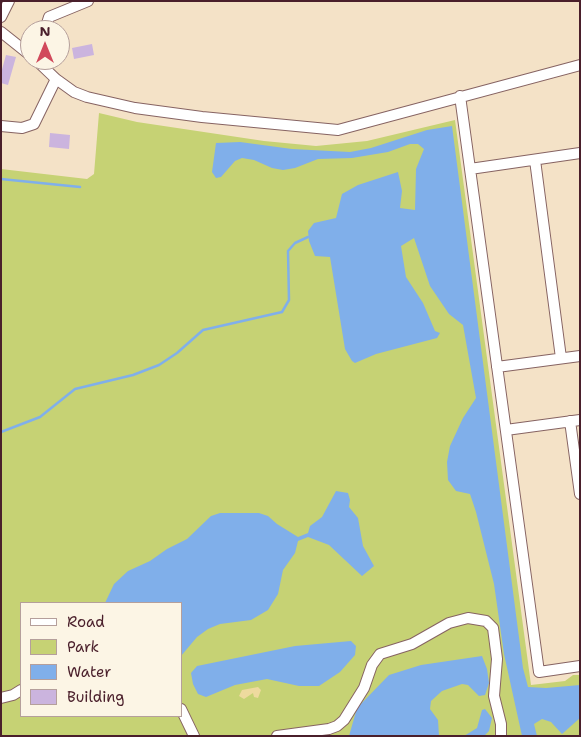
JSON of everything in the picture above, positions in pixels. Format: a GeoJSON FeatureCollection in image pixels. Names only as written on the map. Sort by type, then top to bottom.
{"type":"FeatureCollection","features":[{"type":"Feature","properties":{"kind":"street"},"geometry":{"type":"LineString","coordinates":[[1,17],[9,1]]}},
{"type":"Feature","properties":{"kind":"street"},"geometry":{"type":"LineString","coordinates":[[48,20],[49,16],[88,1]]}},
{"type":"Feature","properties":{"kind":"street"},"geometry":{"type":"LineString","coordinates":[[1,32],[20,47]]}},
{"type":"Feature","properties":{"kind":"street"},"geometry":{"type":"LineString","coordinates":[[47,70],[56,79],[87,97],[135,108],[289,127],[338,130],[359,126],[460,96],[580,65]]}},
{"type":"Feature","properties":{"kind":"street"},"geometry":{"type":"LineString","coordinates":[[1,126],[22,128],[34,124],[56,79]]}},
{"type":"Feature","properties":{"kind":"street"},"geometry":{"type":"LineString","coordinates":[[460,96],[539,672],[580,666]]}},
{"type":"Feature","properties":{"kind":"street"},"geometry":{"type":"LineString","coordinates":[[470,169],[580,153]]}},
{"type":"Feature","properties":{"kind":"street"},"geometry":{"type":"LineString","coordinates":[[536,160],[562,358]]}},
{"type":"Feature","properties":{"kind":"street"},"geometry":{"type":"LineString","coordinates":[[497,367],[580,356]]}},
{"type":"Feature","properties":{"kind":"street"},"geometry":{"type":"LineString","coordinates":[[506,430],[575,421],[580,494]]}},
{"type":"Feature","properties":{"kind":"street"},"geometry":{"type":"LineString","coordinates":[[276,736],[330,729],[337,726],[344,720],[362,692],[372,665],[380,654],[412,644],[449,623],[468,618],[486,621],[493,628],[497,659],[494,696],[502,724],[500,736]]}},
{"type":"Feature","properties":{"kind":"street"},"geometry":{"type":"LineString","coordinates":[[1,698],[8,697],[20,691]]}},
{"type":"Feature","properties":{"kind":"street"},"geometry":{"type":"LineString","coordinates":[[182,711],[194,736]]}},
{"type":"Feature","properties":{"kind":"green space"},"geometry":{"type":"Polygon","coordinates":[[[99,113],[137,122],[264,141],[316,146],[367,141],[455,120],[531,685],[565,681],[573,675],[580,675],[580,736],[1,736],[1,169],[87,179],[94,174],[99,113]]]}},
{"type":"Feature","properties":{"kind":"sand"},"geometry":{"type":"Polygon","coordinates":[[[258,687],[261,690],[258,698],[254,697],[253,693],[244,699],[239,696],[242,690],[258,687]]]}},
{"type":"Feature","properties":{"kind":"water"},"geometry":{"type":"Polygon","coordinates":[[[452,126],[523,668],[528,687],[546,688],[580,685],[580,718],[562,734],[551,722],[542,719],[534,724],[537,736],[522,736],[504,654],[494,584],[476,512],[470,494],[456,491],[448,480],[447,462],[450,446],[463,418],[476,398],[463,325],[449,314],[430,286],[414,238],[401,246],[406,277],[423,303],[435,331],[440,333],[437,338],[376,354],[355,363],[345,349],[330,257],[315,256],[309,241],[308,231],[314,223],[336,218],[342,194],[358,185],[398,172],[402,191],[400,208],[415,210],[416,169],[424,149],[418,144],[410,144],[388,152],[352,158],[318,159],[295,168],[283,170],[242,158],[235,161],[221,177],[216,178],[212,172],[216,143],[240,142],[292,149],[350,152],[371,148],[427,130],[452,126]]]}},
{"type":"Feature","properties":{"kind":"water"},"geometry":{"type":"Polygon","coordinates":[[[336,491],[348,493],[349,507],[358,518],[363,546],[374,566],[362,576],[329,545],[308,537],[298,541],[295,553],[283,570],[278,594],[268,610],[251,620],[220,624],[208,629],[197,637],[182,655],[182,602],[105,602],[114,584],[128,571],[150,561],[167,549],[187,539],[211,516],[220,513],[259,513],[268,516],[298,537],[308,533],[310,526],[322,517],[336,491]]]}},
{"type":"Feature","properties":{"kind":"water"},"geometry":{"type":"Polygon","coordinates":[[[351,641],[356,646],[355,655],[340,672],[319,686],[299,686],[267,679],[235,685],[206,697],[198,694],[193,684],[191,673],[197,666],[295,646],[351,641]]]}},
{"type":"Feature","properties":{"kind":"water"},"geometry":{"type":"Polygon","coordinates":[[[482,656],[487,669],[489,683],[485,695],[479,696],[468,685],[462,684],[442,691],[431,701],[430,709],[438,720],[439,736],[349,736],[357,708],[389,675],[421,665],[482,656]]]}},
{"type":"Feature","properties":{"kind":"water"},"geometry":{"type":"Polygon","coordinates":[[[485,709],[492,718],[489,731],[484,736],[464,736],[477,728],[482,710],[485,709]]]}},
{"type":"Feature","properties":{"kind":"building"},"geometry":{"type":"Polygon","coordinates":[[[92,44],[94,55],[74,59],[72,48],[92,44]]]}},
{"type":"Feature","properties":{"kind":"building"},"geometry":{"type":"Polygon","coordinates":[[[6,55],[16,57],[8,85],[1,83],[1,73],[6,55]]]}},
{"type":"Feature","properties":{"kind":"building"},"geometry":{"type":"Polygon","coordinates":[[[50,133],[70,135],[69,149],[49,147],[50,133]]]}},
{"type":"Feature","properties":{"kind":"waterway"},"geometry":{"type":"LineString","coordinates":[[1,179],[80,187]]}},
{"type":"Feature","properties":{"kind":"waterway"},"geometry":{"type":"LineString","coordinates":[[1,432],[40,417],[75,389],[133,375],[159,365],[177,353],[203,330],[282,312],[289,300],[288,251],[295,243],[308,237]]}}]}
